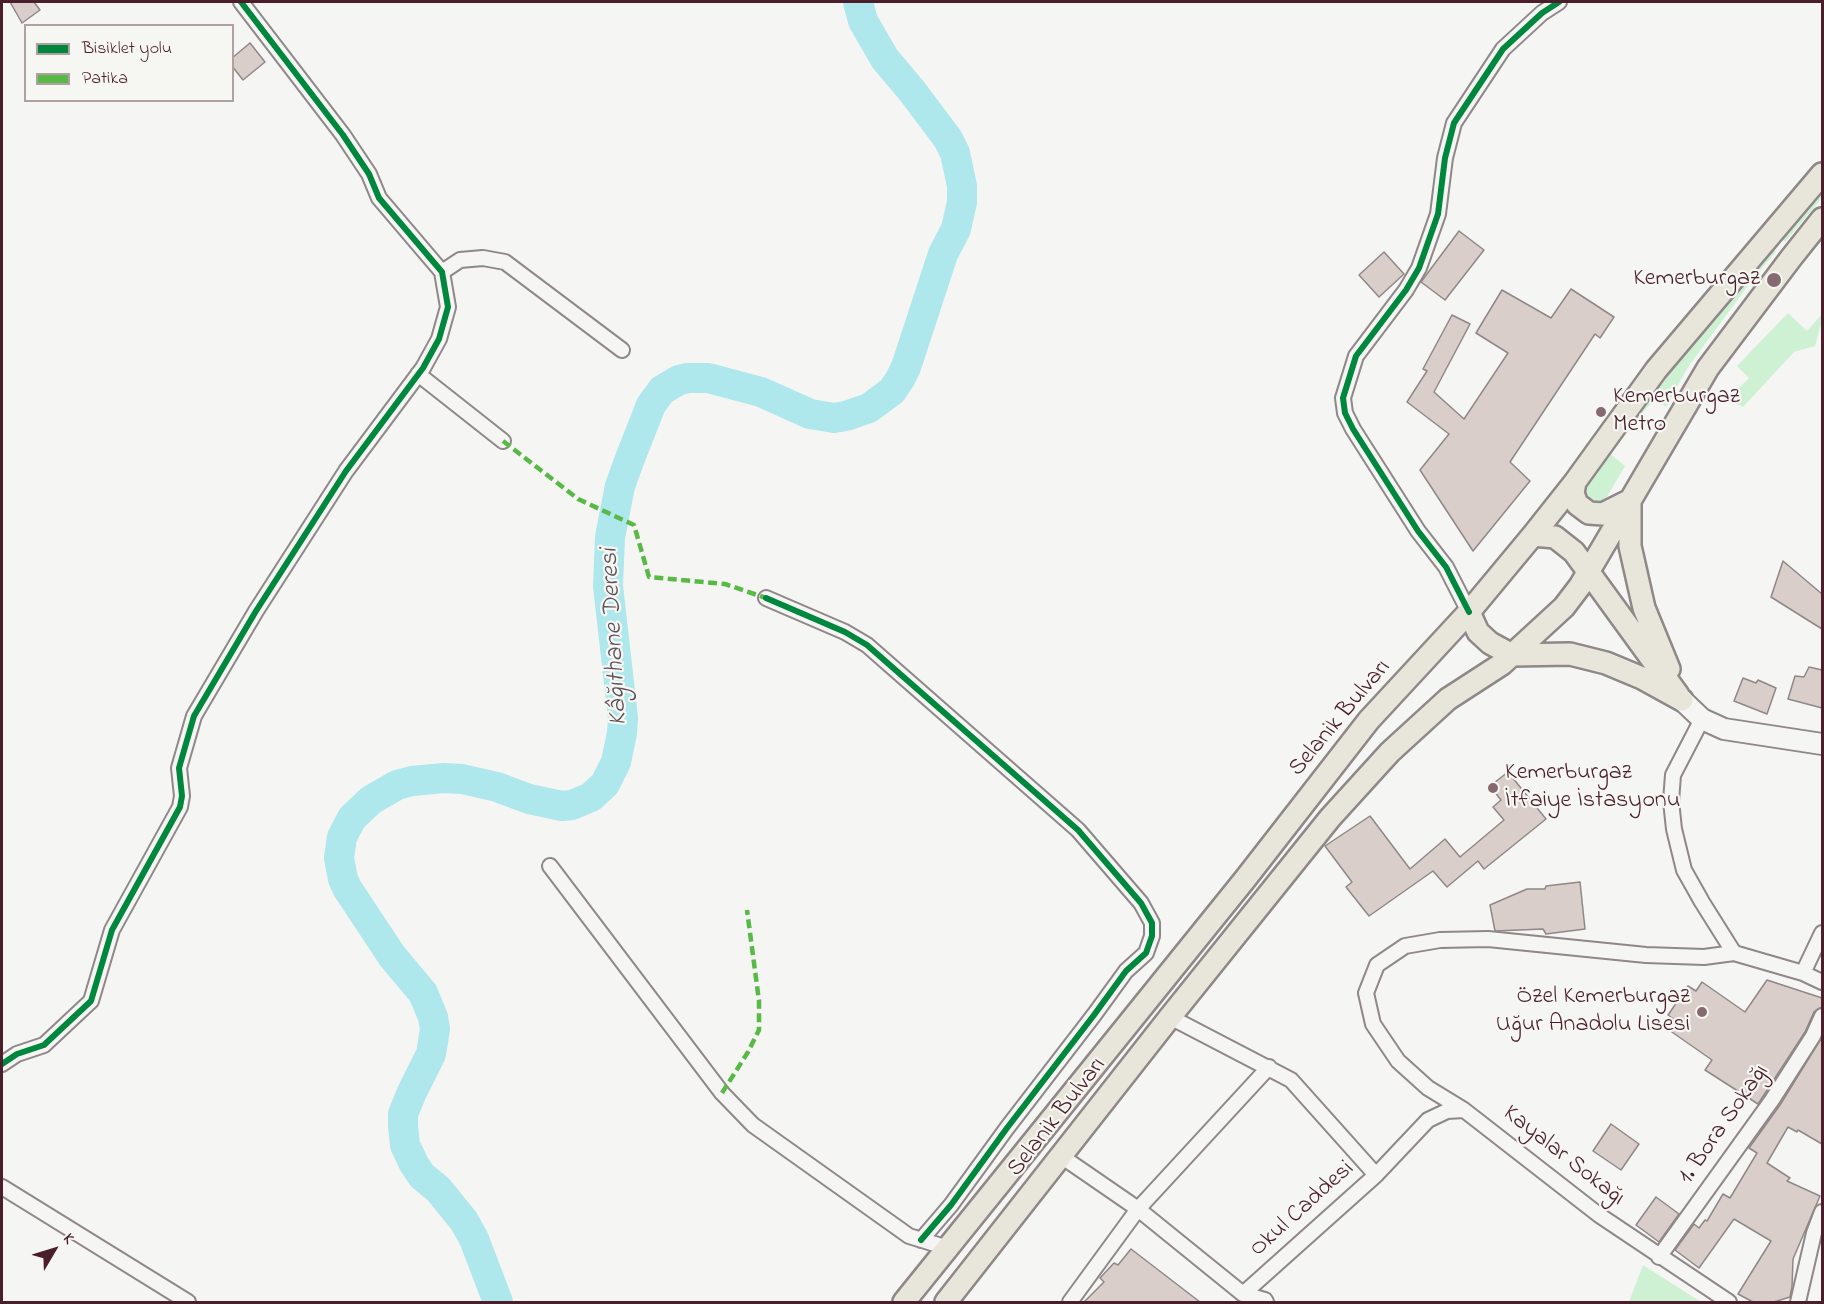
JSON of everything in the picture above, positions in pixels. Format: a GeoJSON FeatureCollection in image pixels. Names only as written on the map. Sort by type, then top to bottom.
{"type":"FeatureCollection","features":[{"type":"Feature","properties":{"kind":"main road","name":"Selanik Bulvarı"},"geometry":{"type":"LineString","coordinates":[[904,1302],[1246,878],[1369,720],[1469,612],[1533,535],[1575,482],[1656,370],[1822,174]]}},
{"type":"Feature","properties":{"kind":"main road","name":"Selanik Bulvarı"},"geometry":{"type":"LineString","coordinates":[[946,1302],[1330,818],[1390,752],[1448,699],[1502,664],[1564,607],[1589,570],[1708,368],[1822,219]]}},
{"type":"Feature","properties":{"kind":"main road"},"geometry":{"type":"LineString","coordinates":[[1575,482],[1573,493],[1577,504],[1589,513],[1603,514],[1630,500],[1630,546],[1644,608],[1682,700]]}},
{"type":"Feature","properties":{"kind":"main road"},"geometry":{"type":"LineString","coordinates":[[1533,535],[1555,537],[1574,552],[1682,700]]}},
{"type":"Feature","properties":{"kind":"main road"},"geometry":{"type":"LineString","coordinates":[[1469,612],[1478,632],[1490,643],[1512,655],[1570,654],[1606,663],[1642,678],[1682,700]]}},
{"type":"Feature","properties":{"kind":"main road"},"geometry":{"type":"LineString","coordinates":[[921,1282],[946,1302]]}},
{"type":"Feature","properties":{"kind":"street"},"geometry":{"type":"LineString","coordinates":[[2,1064],[17,1054],[44,1046],[91,1000],[112,930],[180,807],[182,796],[179,768],[194,716],[256,611],[340,480],[418,374],[439,339],[448,307],[442,272],[379,198],[369,174],[343,135],[242,2]]}},
{"type":"Feature","properties":{"kind":"street"},"geometry":{"type":"LineString","coordinates":[[1469,612],[1446,567],[1418,531],[1353,429],[1345,413],[1342,398],[1356,356],[1406,290],[1419,268],[1438,214],[1445,158],[1454,123],[1503,49],[1542,13],[1559,2]]}},
{"type":"Feature","properties":{"kind":"street"},"geometry":{"type":"LineString","coordinates":[[442,272],[460,260],[483,258],[505,262],[622,350]]}},
{"type":"Feature","properties":{"kind":"street"},"geometry":{"type":"LineString","coordinates":[[418,374],[503,441]]}},
{"type":"Feature","properties":{"kind":"street"},"geometry":{"type":"LineString","coordinates":[[766,598],[845,632],[867,645],[1078,830],[1140,903],[1152,923],[1152,936],[1146,953],[1125,971],[951,1205],[921,1240]]}},
{"type":"Feature","properties":{"kind":"street"},"geometry":{"type":"LineString","coordinates":[[1682,700],[1702,719],[1724,729],[1822,744]]}},
{"type":"Feature","properties":{"kind":"street"},"geometry":{"type":"LineString","coordinates":[[1702,719],[1673,775],[1671,801],[1674,829],[1684,870],[1734,953]]}},
{"type":"Feature","properties":{"kind":"street"},"geometry":{"type":"LineString","coordinates":[[550,866],[722,1093],[753,1125],[909,1236],[948,1248]]}},
{"type":"Feature","properties":{"kind":"street"},"geometry":{"type":"LineString","coordinates":[[1803,973],[1822,933]]}},
{"type":"Feature","properties":{"kind":"street"},"geometry":{"type":"LineString","coordinates":[[1464,1110],[1428,1088],[1398,1061],[1373,1024],[1366,993],[1377,965],[1405,946],[1440,940],[1488,939],[1646,955],[1704,957],[1734,953],[1803,973],[1822,982]]}},
{"type":"Feature","properties":{"kind":"street","name":"1. Bora Sokağı"},"geometry":{"type":"LineString","coordinates":[[1659,1257],[1772,1100],[1813,1036],[1822,1016]]}},
{"type":"Feature","properties":{"kind":"street","name":"Okul Caddesi"},"geometry":{"type":"LineString","coordinates":[[1170,1017],[1291,1080],[1376,1175],[1243,1294]]}},
{"type":"Feature","properties":{"kind":"street"},"geometry":{"type":"LineString","coordinates":[[1070,1302],[1138,1209],[1269,1067]]}},
{"type":"Feature","properties":{"kind":"street","name":"Kayalar Sokağı"},"geometry":{"type":"LineString","coordinates":[[1376,1175],[1428,1120],[1447,1111],[1464,1110],[1599,1215],[1729,1302]]}},
{"type":"Feature","properties":{"kind":"street"},"geometry":{"type":"LineString","coordinates":[[1061,1156],[1138,1209],[1243,1294]]}},
{"type":"Feature","properties":{"kind":"street"},"geometry":{"type":"LineString","coordinates":[[2,1187],[188,1302]]}},
{"type":"Feature","properties":{"kind":"street"},"geometry":{"type":"LineString","coordinates":[[1798,1302],[1814,1233],[1822,1212]]}},
{"type":"Feature","properties":{"kind":"street","name":"Okul Caddesi"},"geometry":{"type":"LineString","coordinates":[[1243,1294],[1266,1302]]}},
{"type":"Feature","properties":{"kind":"green space"},"geometry":{"type":"Polygon","coordinates":[[[1822,184],[1822,198],[1785,242],[1779,236],[1822,184]]]}},
{"type":"Feature","properties":{"kind":"green space"},"geometry":{"type":"Polygon","coordinates":[[[1770,247],[1776,252],[1755,276],[1688,367],[1666,407],[1655,399],[1620,438],[1677,358],[1770,247]]]}},
{"type":"Feature","properties":{"kind":"green space"},"geometry":{"type":"Polygon","coordinates":[[[1788,313],[1807,331],[1822,314],[1815,346],[1794,352],[1743,407],[1728,399],[1749,378],[1737,366],[1788,313]]]}},
{"type":"Feature","properties":{"kind":"green space"},"geometry":{"type":"Polygon","coordinates":[[[1609,453],[1625,466],[1605,500],[1597,507],[1583,496],[1581,488],[1609,453]]]}},
{"type":"Feature","properties":{"kind":"green space"},"geometry":{"type":"Polygon","coordinates":[[[1643,1265],[1701,1302],[1629,1302],[1643,1265]]]}},
{"type":"Feature","properties":{"kind":"building"},"geometry":{"type":"Polygon","coordinates":[[[10,2],[34,2],[40,10],[22,23],[10,2]]]}},
{"type":"Feature","properties":{"kind":"building"},"geometry":{"type":"Polygon","coordinates":[[[250,43],[265,62],[243,80],[234,69],[234,56],[250,43]]]}},
{"type":"Feature","properties":{"kind":"building"},"geometry":{"type":"Polygon","coordinates":[[[1459,231],[1484,250],[1445,300],[1421,282],[1459,231]]]}},
{"type":"Feature","properties":{"kind":"building"},"geometry":{"type":"Polygon","coordinates":[[[1384,252],[1404,274],[1379,297],[1359,275],[1384,252]]]}},
{"type":"Feature","properties":{"kind":"building"},"geometry":{"type":"Polygon","coordinates":[[[1571,289],[1614,317],[1600,338],[1595,334],[1510,462],[1530,481],[1473,551],[1420,470],[1449,434],[1407,402],[1427,371],[1423,369],[1452,315],[1470,324],[1434,392],[1464,419],[1508,353],[1476,333],[1502,290],[1551,318],[1571,289]]]}},
{"type":"Feature","properties":{"kind":"building"},"geometry":{"type":"Polygon","coordinates":[[[1783,561],[1822,594],[1822,629],[1771,597],[1783,561]]]}},
{"type":"Feature","properties":{"kind":"building"},"geometry":{"type":"Polygon","coordinates":[[[1809,667],[1822,670],[1822,708],[1788,699],[1795,676],[1804,677],[1809,667]]]}},
{"type":"Feature","properties":{"kind":"building"},"geometry":{"type":"Polygon","coordinates":[[[1743,678],[1756,683],[1758,680],[1776,688],[1767,714],[1734,701],[1743,678]]]}},
{"type":"Feature","properties":{"kind":"building"},"geometry":{"type":"Polygon","coordinates":[[[1508,772],[1546,819],[1484,869],[1478,861],[1447,887],[1433,871],[1369,916],[1346,887],[1352,882],[1325,846],[1370,816],[1410,869],[1445,839],[1460,857],[1504,820],[1493,807],[1501,800],[1490,786],[1508,772]]]}},
{"type":"Feature","properties":{"kind":"building"},"geometry":{"type":"Polygon","coordinates":[[[1580,882],[1585,929],[1546,934],[1543,929],[1495,931],[1490,905],[1527,889],[1545,889],[1546,886],[1580,882]]]}},
{"type":"Feature","properties":{"kind":"building"},"geometry":{"type":"Polygon","coordinates":[[[1767,980],[1822,998],[1822,1007],[1814,1012],[1805,1032],[1758,1104],[1705,1070],[1712,1060],[1669,1030],[1675,1020],[1668,1015],[1688,986],[1696,991],[1702,982],[1745,1012],[1767,980]]]}},
{"type":"Feature","properties":{"kind":"building"},"geometry":{"type":"Polygon","coordinates":[[[1822,1037],[1822,1144],[1788,1127],[1767,1163],[1790,1178],[1787,1181],[1820,1196],[1793,1259],[1790,1297],[1774,1302],[1753,1302],[1738,1294],[1771,1241],[1734,1219],[1699,1268],[1675,1250],[1694,1224],[1699,1228],[1705,1220],[1707,1221],[1723,1194],[1730,1198],[1757,1153],[1749,1148],[1780,1105],[1822,1037]]]}},
{"type":"Feature","properties":{"kind":"building"},"geometry":{"type":"Polygon","coordinates":[[[1611,1124],[1639,1144],[1621,1170],[1593,1151],[1611,1124]]]}},
{"type":"Feature","properties":{"kind":"building"},"geometry":{"type":"Polygon","coordinates":[[[1656,1197],[1679,1214],[1659,1242],[1636,1225],[1656,1197]]]}},
{"type":"Feature","properties":{"kind":"building"},"geometry":{"type":"Polygon","coordinates":[[[1131,1249],[1200,1302],[1084,1302],[1104,1282],[1100,1278],[1114,1263],[1118,1265],[1131,1249]]]}},
{"type":"Feature","properties":{"kind":"waterway","name":"Kâğıthane Deresi"},"geometry":{"type":"LineString","coordinates":[[498,1302],[474,1239],[464,1221],[438,1189],[422,1176],[405,1145],[403,1114],[431,1054],[435,1029],[433,1017],[423,993],[392,956],[347,888],[339,858],[342,837],[352,818],[371,800],[397,785],[412,781],[462,779],[497,787],[529,799],[562,806],[572,805],[591,797],[605,784],[616,762],[623,718],[608,586],[610,537],[620,486],[651,405],[662,390],[679,380],[708,378],[761,392],[810,414],[834,418],[869,408],[892,391],[900,379],[943,254],[956,229],[962,202],[962,186],[955,153],[948,139],[885,59],[863,21],[858,2]]}},
{"type":"Feature","properties":{"kind":"marked path"},"geometry":{"type":"LineString","coordinates":[[503,441],[578,499],[634,525],[649,577],[725,584],[766,598]]}},
{"type":"Feature","properties":{"kind":"marked path"},"geometry":{"type":"LineString","coordinates":[[722,1093],[759,1030],[759,1001],[747,910]]}},
{"type":"Feature","properties":{"kind":"cycle path"},"geometry":{"type":"LineString","coordinates":[[2,1064],[17,1054],[44,1045],[91,1001],[112,930],[180,807],[182,796],[179,768],[194,716],[256,611],[346,471],[423,368],[439,339],[448,307],[442,272],[379,198],[369,174],[343,135],[241,2]]}},
{"type":"Feature","properties":{"kind":"cycle path"},"geometry":{"type":"LineString","coordinates":[[1469,612],[1446,567],[1418,531],[1353,429],[1345,413],[1343,398],[1356,356],[1406,290],[1419,268],[1438,214],[1445,158],[1454,123],[1503,49],[1542,13],[1559,2]]}},
{"type":"Feature","properties":{"kind":"cycle path"},"geometry":{"type":"LineString","coordinates":[[766,598],[845,632],[867,645],[1078,830],[1141,903],[1152,923],[1152,936],[1146,953],[1126,971],[951,1205],[921,1240]]}},
{"type":"Feature","properties":{"kind":"place","name":"Kemerburgaz"},"geometry":{"type":"Point","coordinates":[1774,280]}},
{"type":"Feature","properties":{"kind":"place","name":"Kemerburgaz Metro"},"geometry":{"type":"Point","coordinates":[1601,412]}},
{"type":"Feature","properties":{"kind":"place","name":"Kemerburgaz İtfaiye İstasyonu"},"geometry":{"type":"Point","coordinates":[1493,788]}},
{"type":"Feature","properties":{"kind":"place","name":"Özel Kemerburgaz Uğur Anadolu Lisesi"},"geometry":{"type":"Point","coordinates":[1702,1012]}}]}
